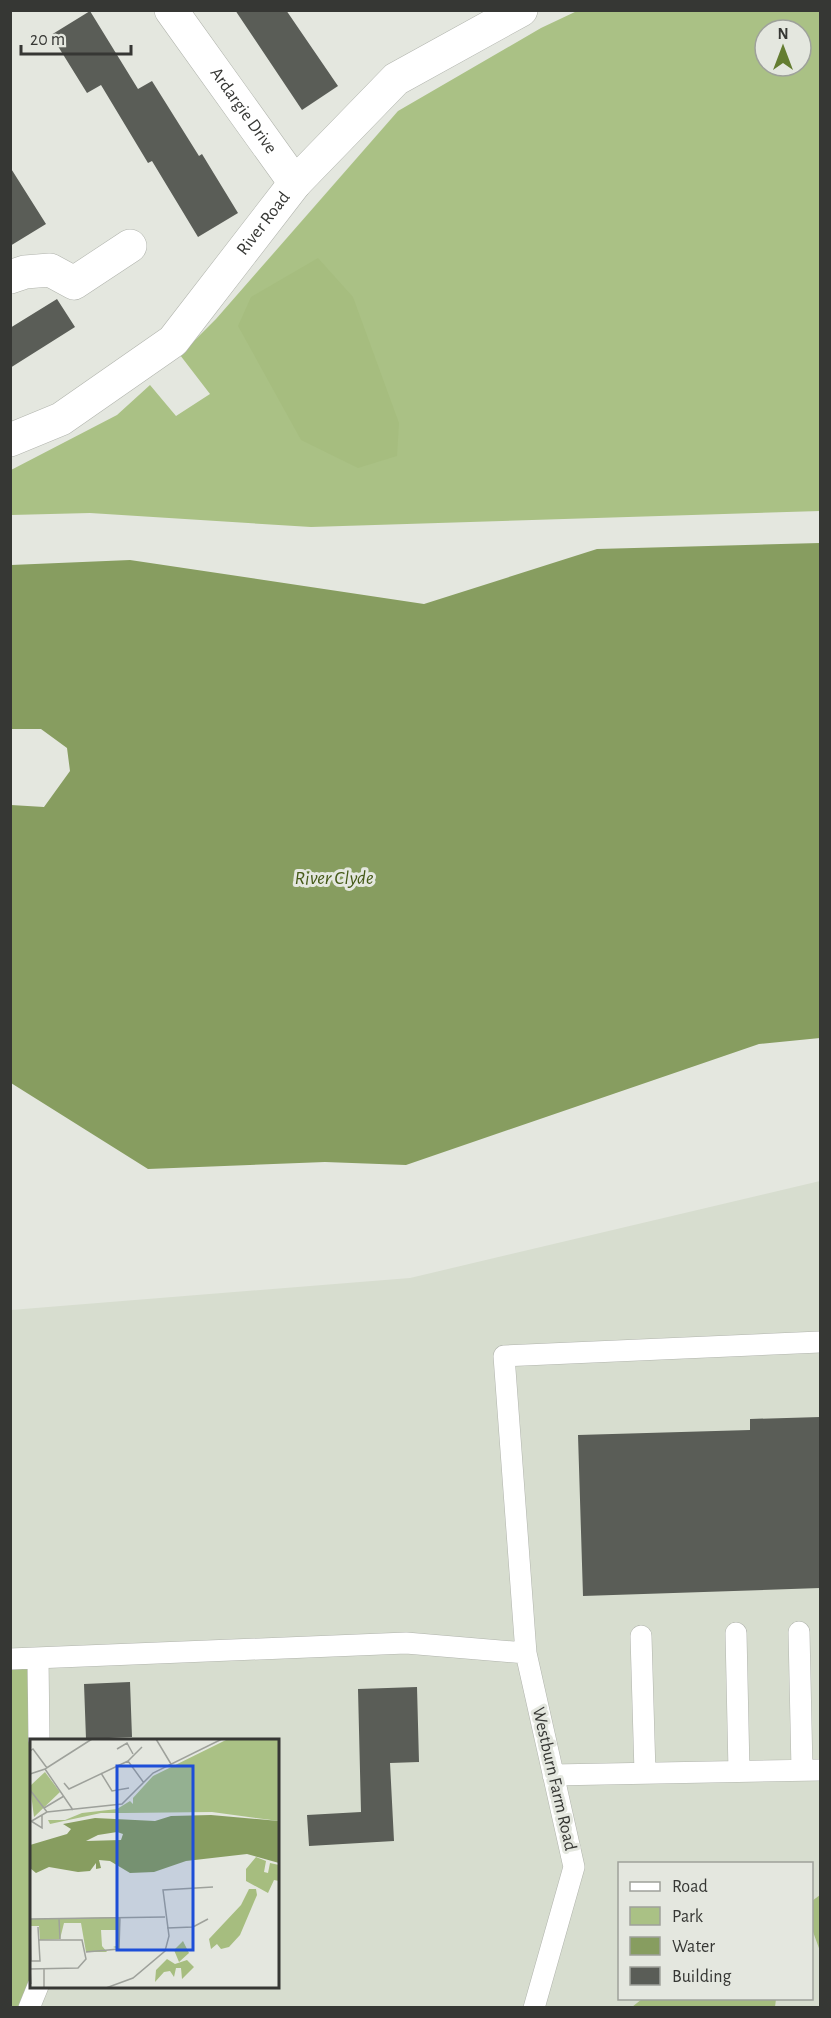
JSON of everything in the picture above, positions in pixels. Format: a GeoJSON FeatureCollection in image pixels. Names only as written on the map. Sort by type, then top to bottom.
{"type":"FeatureCollection","features":[{"type":"Feature","properties":{"kind":"street","name":"Ardargie Drive"},"geometry":{"type":"LineString","coordinates":[[171,10],[296,183]]}},
{"type":"Feature","properties":{"kind":"street","name":"River Road"},"geometry":{"type":"LineString","coordinates":[[10,440],[62,419],[173,341],[296,183],[396,79],[521,10]]}},
{"type":"Feature","properties":{"kind":"street"},"geometry":{"type":"LineString","coordinates":[[10,277],[25,272],[50,270],[74,283],[130,246]]}},
{"type":"Feature","properties":{"kind":"lane","name":"Westburn Farm Road"},"geometry":{"type":"LineString","coordinates":[[534,2007],[574,1867],[526,1653],[504,1356],[820,1342]]}},
{"type":"Feature","properties":{"kind":"lane"},"geometry":{"type":"LineString","coordinates":[[554,1775],[811,1770],[799,1632]]}},
{"type":"Feature","properties":{"kind":"lane"},"geometry":{"type":"LineString","coordinates":[[736,1633],[739,1771]]}},
{"type":"Feature","properties":{"kind":"lane"},"geometry":{"type":"LineString","coordinates":[[641,1636],[645,1773]]}},
{"type":"Feature","properties":{"kind":"lane"},"geometry":{"type":"LineString","coordinates":[[10,1659],[406,1643],[526,1653]]}},
{"type":"Feature","properties":{"kind":"lane"},"geometry":{"type":"LineString","coordinates":[[38,1658],[39,1739]]}},
{"type":"Feature","properties":{"kind":"lane"},"geometry":{"type":"LineString","coordinates":[[29,2007],[37,1988]]}},
{"type":"Feature","properties":{"kind":"shaded area"},"geometry":{"type":"Polygon","coordinates":[[[318,258],[353,297],[399,423],[397,456],[358,468],[301,440],[238,326],[251,297],[318,258]]]}},
{"type":"Feature","properties":{"kind":"shaded area"},"geometry":{"type":"Polygon","coordinates":[[[820,1181],[820,2007],[11,2008],[11,1310],[410,1278],[820,1181]]]}},
{"type":"Feature","properties":{"kind":"shaded area"},"geometry":{"type":"Polygon","coordinates":[[[820,1895],[820,1951],[813,1932],[813,1900],[820,1895]]]}},
{"type":"Feature","properties":{"kind":"shaded area"},"geometry":{"type":"Polygon","coordinates":[[[641,2000],[776,2000],[775,2007],[632,2007],[641,2000]]]}},
{"type":"Feature","properties":{"kind":"green space"},"geometry":{"type":"Polygon","coordinates":[[[577,11],[820,11],[820,511],[311,527],[90,513],[11,515],[11,470],[117,415],[150,385],[176,416],[210,394],[180,355],[216,319],[398,111],[541,28],[577,11]]]}},
{"type":"Feature","properties":{"kind":"green space"},"geometry":{"type":"Polygon","coordinates":[[[38,1658],[32,1739],[30,1739],[32,1988],[29,2007],[11,2007],[10,1659],[38,1658]]]}},
{"type":"Feature","properties":{"kind":"water","name":"River Clyde"},"geometry":{"type":"Polygon","coordinates":[[[820,543],[820,1038],[759,1044],[406,1165],[325,1162],[148,1169],[11,1083],[11,805],[44,807],[70,771],[67,748],[41,729],[11,729],[11,565],[130,560],[424,604],[597,549],[820,543]]]}},
{"type":"Feature","properties":{"kind":"building"},"geometry":{"type":"Polygon","coordinates":[[[235,10],[286,10],[338,86],[302,110],[235,10]]]}},
{"type":"Feature","properties":{"kind":"building"},"geometry":{"type":"Polygon","coordinates":[[[90,11],[138,89],[152,81],[199,156],[202,154],[238,213],[198,237],[152,161],[148,163],[101,85],[87,93],[51,35],[90,11]]]}},
{"type":"Feature","properties":{"kind":"building"},"geometry":{"type":"Polygon","coordinates":[[[10,167],[46,224],[10,246],[10,167]]]}},
{"type":"Feature","properties":{"kind":"building"},"geometry":{"type":"Polygon","coordinates":[[[57,299],[75,327],[10,368],[10,328],[57,299]]]}},
{"type":"Feature","properties":{"kind":"building"},"geometry":{"type":"Polygon","coordinates":[[[820,1417],[820,1588],[583,1596],[578,1435],[750,1430],[750,1419],[820,1417]]]}},
{"type":"Feature","properties":{"kind":"building"},"geometry":{"type":"Polygon","coordinates":[[[130,1682],[132,1737],[86,1739],[84,1684],[130,1682]]]}},
{"type":"Feature","properties":{"kind":"building"},"geometry":{"type":"Polygon","coordinates":[[[417,1687],[419,1762],[390,1763],[394,1841],[309,1846],[307,1815],[361,1812],[358,1689],[417,1687]]]}}]}
